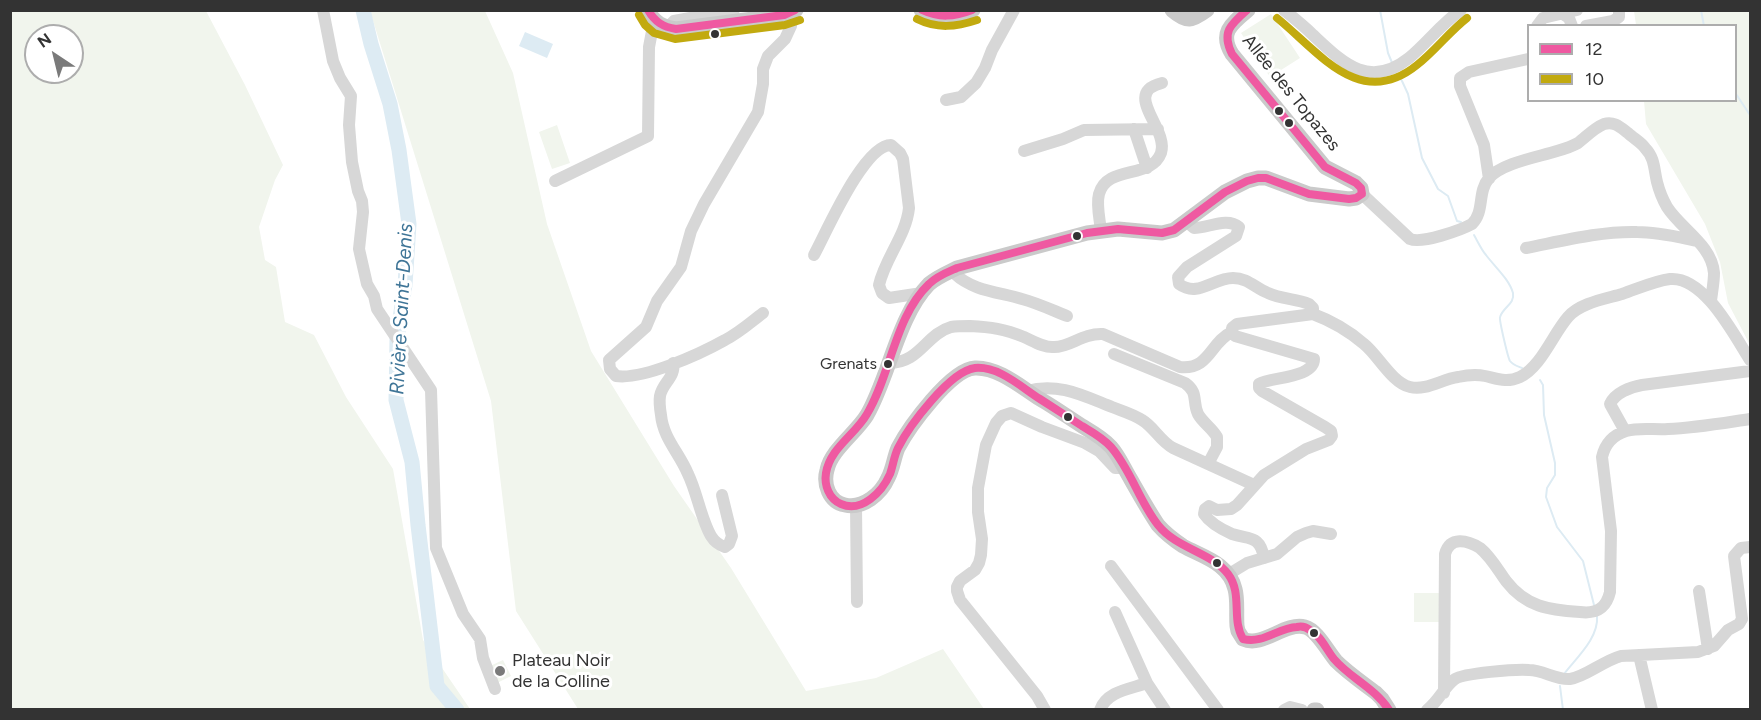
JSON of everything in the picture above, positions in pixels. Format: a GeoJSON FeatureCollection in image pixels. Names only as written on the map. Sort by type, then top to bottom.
{"type":"FeatureCollection","features":[{"type":"Feature","properties":{"kind":"main road"},"geometry":{"type":"LineString","coordinates":[[921,10],[941,17],[958,16],[973,10]]}},
{"type":"Feature","properties":{"kind":"main road"},"geometry":{"type":"LineString","coordinates":[[1172,10],[1183,19],[1188,20],[1194,19],[1207,10]]}},
{"type":"Feature","properties":{"kind":"main road","name":"Allée des Topazes"},"geometry":{"type":"LineString","coordinates":[[1248,10],[1231,25],[1227,32],[1226,42],[1232,54],[1325,167],[1356,183],[1361,188],[1362,194]]}},
{"type":"Feature","properties":{"kind":"main road"},"geometry":{"type":"LineString","coordinates":[[656,20],[676,29],[762,14],[784,15],[794,11]]}},
{"type":"Feature","properties":{"kind":"main road"},"geometry":{"type":"LineString","coordinates":[[1362,194],[1349,199],[1310,194],[1266,178],[1258,178],[1225,192],[1174,230],[1162,232],[1118,229],[1077,235],[957,268],[935,280],[922,293],[903,328],[868,414],[860,427],[834,455],[827,466],[825,478],[828,491],[835,501],[845,505],[856,505],[868,501],[880,491],[888,479],[897,450],[923,410],[964,370],[974,368],[993,371],[1105,441],[1112,448],[1151,515],[1166,534],[1215,562],[1229,574],[1236,591],[1237,626],[1243,639],[1252,641],[1296,627],[1308,627],[1335,660],[1376,693],[1389,710]]}},
{"type":"Feature","properties":{"kind":"street"},"geometry":{"type":"LineString","coordinates":[[323,10],[333,61],[351,96],[349,125],[352,162],[363,212],[359,249],[367,284],[374,296],[377,309],[431,390],[436,548],[463,614],[480,639],[483,658],[495,689]]}},
{"type":"Feature","properties":{"kind":"street"},"geometry":{"type":"LineString","coordinates":[[555,181],[648,136],[649,47],[656,20],[674,21],[734,10]]}},
{"type":"Feature","properties":{"kind":"street"},"geometry":{"type":"LineString","coordinates":[[946,100],[961,97],[976,82],[986,68],[992,50],[1014,10]]}},
{"type":"Feature","properties":{"kind":"street"},"geometry":{"type":"LineString","coordinates":[[1284,10],[1334,55],[1364,72],[1392,69],[1400,64],[1461,10]]}},
{"type":"Feature","properties":{"kind":"street"},"geometry":{"type":"LineString","coordinates":[[1538,24],[1543,18],[1577,10]]}},
{"type":"Feature","properties":{"kind":"street"},"geometry":{"type":"LineString","coordinates":[[1597,24],[1613,21],[1619,17],[1619,10]]}},
{"type":"Feature","properties":{"kind":"street"},"geometry":{"type":"LineString","coordinates":[[763,313],[727,340],[673,363],[626,377],[616,375],[610,369],[609,360],[646,327],[657,301],[681,267],[691,231],[704,204],[758,112],[768,57],[785,39],[794,11]]}},
{"type":"Feature","properties":{"kind":"street"},"geometry":{"type":"LineString","coordinates":[[1563,14],[1569,18],[1571,24]]}},
{"type":"Feature","properties":{"kind":"street"},"geometry":{"type":"LineString","coordinates":[[1489,179],[1484,145],[1460,86],[1460,78],[1469,72],[1527,59]]}},
{"type":"Feature","properties":{"kind":"street"},"geometry":{"type":"LineString","coordinates":[[1101,231],[1099,194],[1109,179],[1119,174],[1147,168],[1160,155],[1162,140],[1144,99],[1153,86],[1162,83]]}},
{"type":"Feature","properties":{"kind":"street"},"geometry":{"type":"LineString","coordinates":[[1362,194],[1406,236],[1415,241],[1420,240],[1472,224],[1479,215],[1483,188],[1489,179],[1504,168],[1570,147],[1602,125],[1611,123],[1618,125],[1645,148],[1654,165],[1656,181],[1665,204],[1698,241],[1713,267],[1711,301]]}},
{"type":"Feature","properties":{"kind":"street"},"geometry":{"type":"LineString","coordinates":[[1134,129],[1147,168]]}},
{"type":"Feature","properties":{"kind":"street"},"geometry":{"type":"LineString","coordinates":[[1024,151],[1084,130],[1158,129]]}},
{"type":"Feature","properties":{"kind":"street"},"geometry":{"type":"LineString","coordinates":[[814,255],[857,174],[876,151],[885,145],[891,145],[903,159],[909,208],[903,231],[879,285],[882,294],[889,298],[922,293]]}},
{"type":"Feature","properties":{"kind":"street"},"geometry":{"type":"LineString","coordinates":[[1187,222],[1194,228],[1228,224],[1235,224],[1239,227],[1236,236],[1181,272],[1178,281],[1183,287],[1193,290],[1228,279],[1241,279],[1252,283],[1268,294],[1309,304],[1313,308],[1313,314]]}},
{"type":"Feature","properties":{"kind":"street"},"geometry":{"type":"LineString","coordinates":[[1526,248],[1591,236],[1635,232],[1655,233],[1698,241]]}},
{"type":"Feature","properties":{"kind":"street"},"geometry":{"type":"LineString","coordinates":[[957,268],[955,274],[961,280],[978,288],[1020,298],[1067,316]]}},
{"type":"Feature","properties":{"kind":"street"},"geometry":{"type":"LineString","coordinates":[[889,363],[899,363],[909,359],[936,335],[955,326],[1007,330],[1053,348],[1090,334],[1103,334],[1180,367],[1192,368],[1202,362],[1237,324],[1313,314],[1329,320],[1364,344],[1401,384],[1421,388],[1454,377],[1468,375],[1503,381],[1521,377],[1528,372],[1567,317],[1573,312],[1596,302],[1670,279],[1685,282],[1711,301],[1750,360]]}},
{"type":"Feature","properties":{"kind":"street"},"geometry":{"type":"LineString","coordinates":[[1232,332],[1235,336],[1314,359],[1315,364],[1312,367],[1283,379],[1264,381],[1259,384],[1259,388],[1325,427],[1331,431],[1332,436],[1329,440],[1264,475],[1231,509],[1217,510],[1209,506],[1205,509],[1204,514],[1208,519],[1231,533],[1255,540],[1262,548],[1264,558]]}},
{"type":"Feature","properties":{"kind":"street"},"geometry":{"type":"LineString","coordinates":[[1114,354],[1185,383],[1191,388],[1199,414],[1217,437],[1217,447],[1208,464]]}},
{"type":"Feature","properties":{"kind":"street"},"geometry":{"type":"LineString","coordinates":[[673,363],[672,375],[660,395],[664,430],[688,473],[711,536],[720,546],[725,547],[732,536],[722,495]]}},
{"type":"Feature","properties":{"kind":"street"},"geometry":{"type":"LineString","coordinates":[[1625,431],[1610,404],[1614,398],[1628,389],[1750,370]]}},
{"type":"Feature","properties":{"kind":"street"},"geometry":{"type":"LineString","coordinates":[[1027,391],[1044,387],[1065,389],[1135,416],[1147,423],[1168,445],[1254,485]]}},
{"type":"Feature","properties":{"kind":"street"},"geometry":{"type":"LineString","coordinates":[[1045,710],[1037,696],[960,600],[957,591],[960,581],[975,570],[981,555],[982,539],[978,500],[986,445],[1000,418],[1011,413],[1085,443],[1099,451],[1115,468],[1125,468]]}},
{"type":"Feature","properties":{"kind":"street"},"geometry":{"type":"LineString","coordinates":[[1443,693],[1445,554],[1452,543],[1466,541],[1480,548],[1515,591],[1538,606],[1589,613],[1604,607],[1610,592],[1611,531],[1602,457],[1605,446],[1613,437],[1625,431],[1666,430],[1750,420]]}},
{"type":"Feature","properties":{"kind":"street"},"geometry":{"type":"LineString","coordinates":[[856,505],[857,602]]}},
{"type":"Feature","properties":{"kind":"street"},"geometry":{"type":"LineString","coordinates":[[1229,574],[1247,564],[1281,552],[1306,532],[1331,534]]}},
{"type":"Feature","properties":{"kind":"street"},"geometry":{"type":"LineString","coordinates":[[1427,710],[1433,706],[1450,684],[1463,675],[1530,670],[1570,679],[1610,659],[1631,655],[1688,654],[1708,649],[1742,619],[1734,556],[1741,548],[1750,547]]}},
{"type":"Feature","properties":{"kind":"street"},"geometry":{"type":"LineString","coordinates":[[1111,566],[1218,710]]}},
{"type":"Feature","properties":{"kind":"street"},"geometry":{"type":"LineString","coordinates":[[1699,591],[1708,649]]}},
{"type":"Feature","properties":{"kind":"street"},"geometry":{"type":"LineString","coordinates":[[1115,612],[1148,683],[1165,710]]}},
{"type":"Feature","properties":{"kind":"street"},"geometry":{"type":"LineString","coordinates":[[1639,656],[1652,710]]}},
{"type":"Feature","properties":{"kind":"street"},"geometry":{"type":"LineString","coordinates":[[1100,710],[1102,703],[1110,695],[1148,683]]}},
{"type":"Feature","properties":{"kind":"street"},"geometry":{"type":"LineString","coordinates":[[1284,710],[1290,707],[1302,710]]}},
{"type":"Feature","properties":{"kind":"street"},"geometry":{"type":"LineString","coordinates":[[1389,710],[1399,710]]}},
{"type":"Feature","properties":{"kind":"shaded area"},"geometry":{"type":"Polygon","coordinates":[[[10,11],[206,11],[283,165],[275,180],[259,227],[265,260],[276,267],[285,322],[314,335],[346,397],[393,469],[423,640],[470,709],[11,709],[10,11]]]}},
{"type":"Feature","properties":{"kind":"shaded area"},"geometry":{"type":"Polygon","coordinates":[[[370,11],[485,11],[513,73],[547,224],[591,351],[674,486],[731,568],[806,691],[876,678],[943,649],[984,709],[578,709],[516,611],[491,401],[370,11]]]}},
{"type":"Feature","properties":{"kind":"shaded area"},"geometry":{"type":"Polygon","coordinates":[[[1634,11],[1750,11],[1750,345],[1728,303],[1720,262],[1705,224],[1646,124],[1644,102],[1737,102],[1737,24],[1636,24],[1634,11]]]}},
{"type":"Feature","properties":{"kind":"shaded area"},"geometry":{"type":"Polygon","coordinates":[[[1271,14],[1300,58],[1270,77],[1241,33],[1271,14]]]}},
{"type":"Feature","properties":{"kind":"shaded area"},"geometry":{"type":"Polygon","coordinates":[[[525,32],[553,44],[547,58],[519,46],[525,32]]]}},
{"type":"Feature","properties":{"kind":"shaded area"},"geometry":{"type":"Polygon","coordinates":[[[557,125],[570,163],[552,169],[539,132],[557,125]]]}},
{"type":"Feature","properties":{"kind":"shaded area"},"geometry":{"type":"Polygon","coordinates":[[[1414,593],[1442,593],[1442,622],[1414,622],[1414,593]]]}},
{"type":"Feature","properties":{"kind":"shaded area","name":"Plateau Noir de la Colline"},"geometry":{"type":"Polygon","coordinates":[[[503,660],[511,676],[497,683],[488,667],[503,660]]]}},
{"type":"Feature","properties":{"kind":"waterway","name":"Rivière Saint-Denis"},"geometry":{"type":"LineString","coordinates":[[363,10],[390,104],[409,224],[405,285],[397,339],[396,400],[412,462],[437,686],[457,710]]}},
{"type":"Feature","properties":{"kind":"waterway"},"geometry":{"type":"LineString","coordinates":[[1380,10],[1388,53],[1393,65]]}},
{"type":"Feature","properties":{"kind":"waterway"},"geometry":{"type":"LineString","coordinates":[[1701,10],[1704,24]]}},
{"type":"Feature","properties":{"kind":"waterway"},"geometry":{"type":"LineString","coordinates":[[1396,73],[1408,94],[1422,158],[1438,189],[1448,196],[1457,221],[1461,222]]}},
{"type":"Feature","properties":{"kind":"waterway"},"geometry":{"type":"LineString","coordinates":[[1737,96],[1750,115]]}},
{"type":"Feature","properties":{"kind":"waterway"},"geometry":{"type":"LineString","coordinates":[[1474,235],[1513,293],[1512,300],[1500,320],[1510,361],[1522,368]]}},
{"type":"Feature","properties":{"kind":"waterway"},"geometry":{"type":"LineString","coordinates":[[1540,380],[1543,385],[1544,415],[1555,463],[1555,475],[1547,488],[1546,497],[1557,527],[1583,561],[1594,605]]}},
{"type":"Feature","properties":{"kind":"waterway"},"geometry":{"type":"LineString","coordinates":[[1564,674],[1591,640],[1597,624],[1597,616]]}},
{"type":"Feature","properties":{"kind":"waterway"},"geometry":{"type":"LineString","coordinates":[[1560,686],[1563,710]]}},
{"type":"Feature","properties":{"kind":"transit line","name":"12"},"geometry":{"type":"LineString","coordinates":[[648,10],[660,23],[676,29],[784,15],[795,10]]}},
{"type":"Feature","properties":{"kind":"transit line","name":"12"},"geometry":{"type":"LineString","coordinates":[[922,10],[947,16],[972,10]]}},
{"type":"Feature","properties":{"kind":"transit line","name":"12"},"geometry":{"type":"LineString","coordinates":[[1247,10],[1229,29],[1227,40],[1232,54],[1325,167],[1356,183],[1361,188],[1362,194],[1349,199],[1309,194],[1266,178],[1258,178],[1225,192],[1174,230],[1162,233],[1118,229],[1087,233],[957,268],[939,276],[929,284],[908,312],[867,414],[828,464],[827,487],[833,499],[841,504],[856,506],[870,499],[882,488],[890,474],[903,438],[931,401],[965,371],[975,368],[993,370],[1097,435],[1111,447],[1158,525],[1175,540],[1213,560],[1228,574],[1235,590],[1238,623],[1243,639],[1264,638],[1290,628],[1307,628],[1317,636],[1340,666],[1377,695],[1389,710]]}},
{"type":"Feature","properties":{"kind":"transit line","name":"10"},"geometry":{"type":"LineString","coordinates":[[639,15],[654,33],[675,39],[785,25],[800,20]]}},
{"type":"Feature","properties":{"kind":"transit line","name":"10"},"geometry":{"type":"LineString","coordinates":[[1277,18],[1341,72],[1359,79],[1377,82],[1396,78],[1417,65],[1467,18]]}},
{"type":"Feature","properties":{"kind":"transit line","name":"10"},"geometry":{"type":"LineString","coordinates":[[917,19],[947,26],[977,20]]}},
{"type":"Feature","properties":{"kind":"place","name":"Grenats"},"geometry":{"type":"Point","coordinates":[888,364]}},
{"type":"Feature","properties":{"kind":"place","name":"Plateau Noir de la Colline"},"geometry":{"type":"Point","coordinates":[500,671]}}]}
